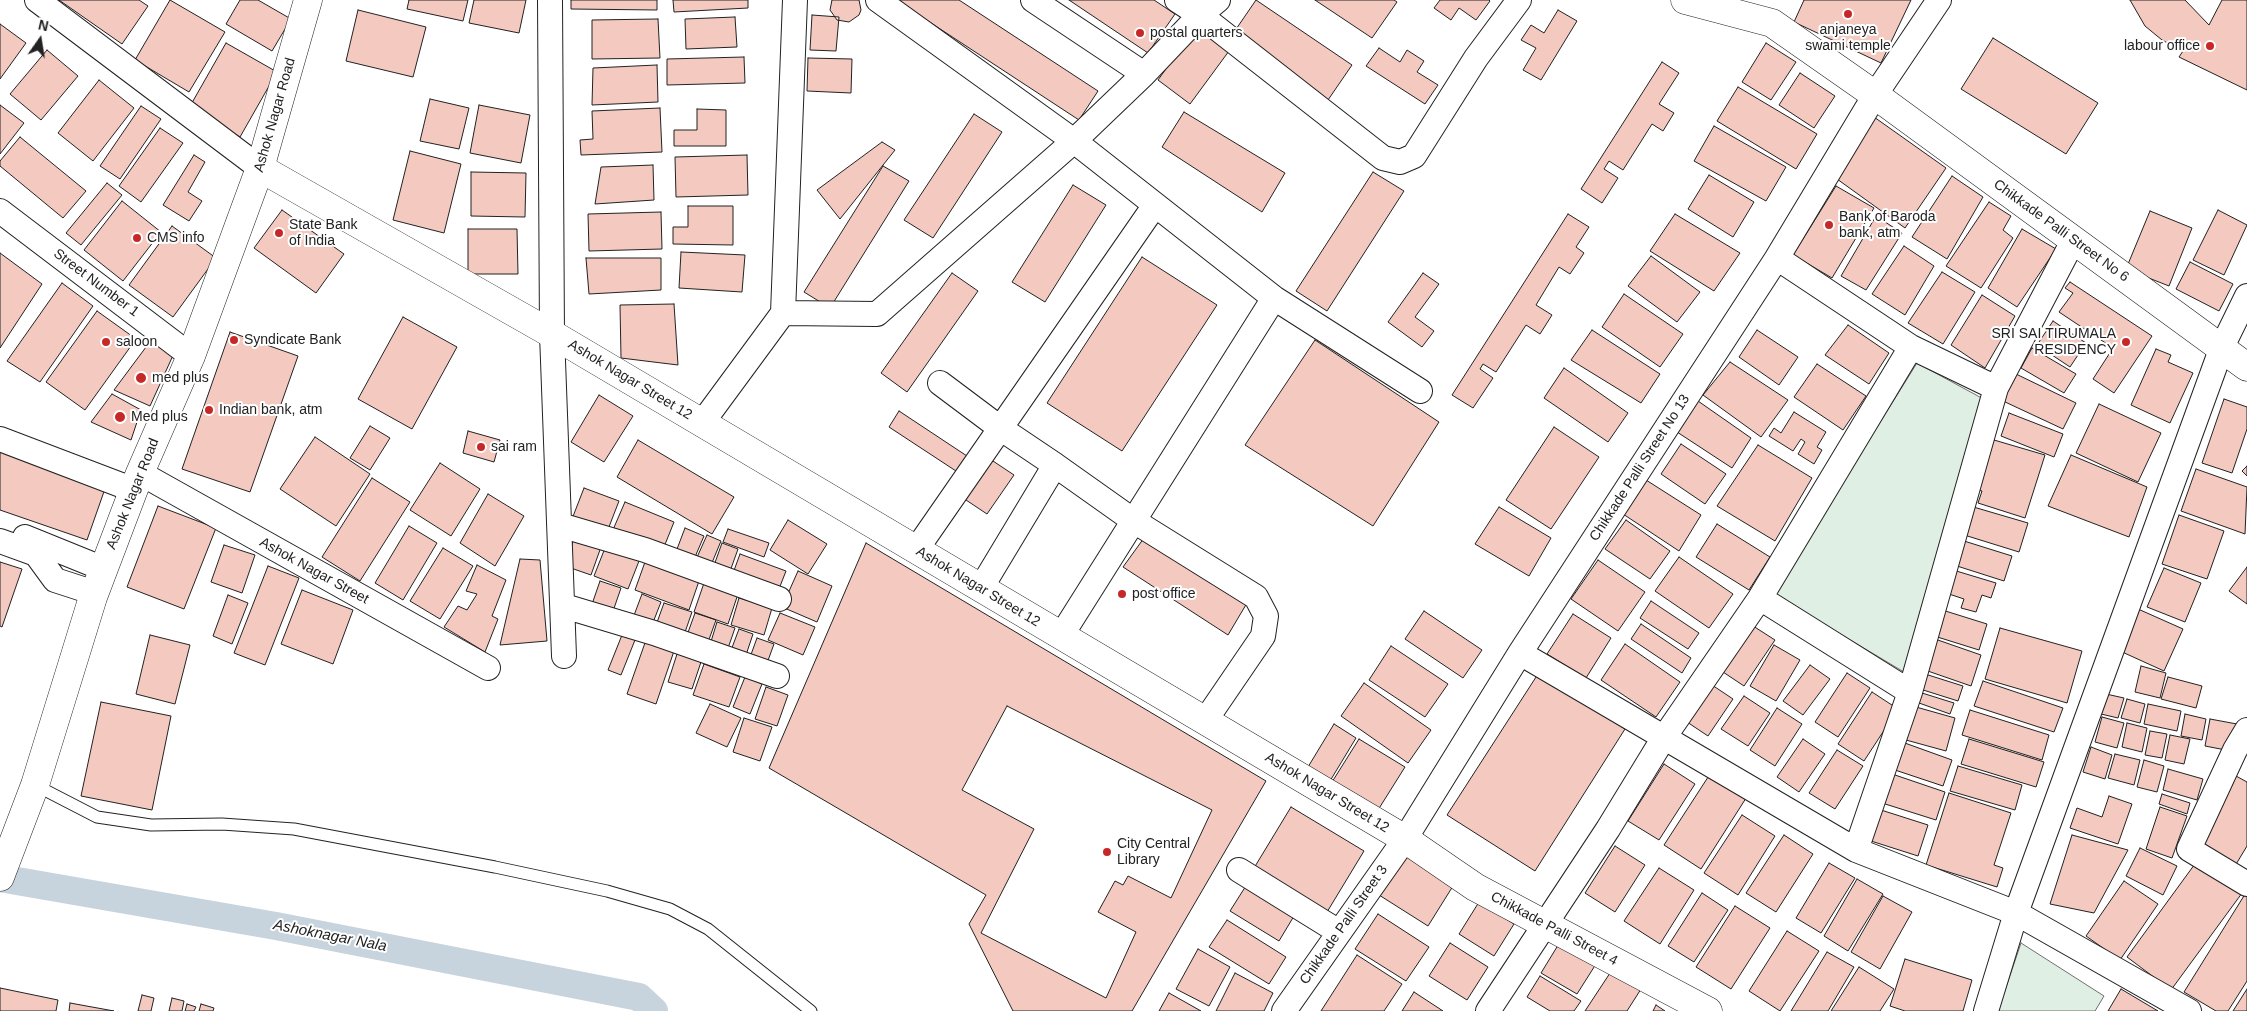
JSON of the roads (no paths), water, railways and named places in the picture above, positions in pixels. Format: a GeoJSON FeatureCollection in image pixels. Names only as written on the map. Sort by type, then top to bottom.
{"type":"FeatureCollection","features":[{"type":"Feature","properties":{"kind":"street"},"geometry":{"type":"LineString","coordinates":[[37,0],[260,168]]}},
{"type":"Feature","properties":{"kind":"street","name":"Ashok Nagar Road"},"geometry":{"type":"LineString","coordinates":[[0,877],[24,817],[100,581],[137,482],[191,356],[260,168],[308,0]]}},
{"type":"Feature","properties":{"kind":"street"},"geometry":{"type":"LineString","coordinates":[[550,0],[552,334],[564,606],[564,656]]}},
{"type":"Feature","properties":{"kind":"street"},"geometry":{"type":"LineString","coordinates":[[702,423],[783,313],[794,0]]}},
{"type":"Feature","properties":{"kind":"street"},"geometry":{"type":"LineString","coordinates":[[878,0],[1074,141],[1274,298],[1420,391]]}},
{"type":"Feature","properties":{"kind":"street"},"geometry":{"type":"LineString","coordinates":[[1034,0],[1144,74]]}},
{"type":"Feature","properties":{"kind":"street"},"geometry":{"type":"LineString","coordinates":[[1178,0],[1209,7],[1383,158],[1400,162],[1414,156],[1476,58],[1519,0]]}},
{"type":"Feature","properties":{"kind":"street","name":"Chikkade Palli Street No 6"},"geometry":{"type":"LineString","coordinates":[[1685,0],[1772,23],[1875,95],[2247,367]]}},
{"type":"Feature","properties":{"kind":"street","name":"Chikkade Palli Street No 13"},"geometry":{"type":"LineString","coordinates":[[1404,839],[1520,653],[1778,258],[1875,95],[1939,0]]}},
{"type":"Feature","properties":{"kind":"street"},"geometry":{"type":"LineString","coordinates":[[783,313],[877,314],[1074,141],[1144,74],[1209,7]]}},
{"type":"Feature","properties":{"kind":"street","name":"Ashok Nagar Street 12"},"geometry":{"type":"LineString","coordinates":[[260,168],[552,334],[1404,839]]}},
{"type":"Feature","properties":{"kind":"street"},"geometry":{"type":"LineString","coordinates":[[916,550],[1155,205]]}},
{"type":"Feature","properties":{"kind":"street","name":"Street Number 1"},"geometry":{"type":"LineString","coordinates":[[0,211],[191,356]]}},
{"type":"Feature","properties":{"kind":"street"},"geometry":{"type":"LineString","coordinates":[[1856,850],[1910,692],[1996,388],[2073,241]]}},
{"type":"Feature","properties":{"kind":"street"},"geometry":{"type":"LineString","coordinates":[[1778,258],[1912,347],[1996,388]]}},
{"type":"Feature","properties":{"kind":"street"},"geometry":{"type":"LineString","coordinates":[[1986,1011],[2016,913],[2222,347],[2247,296]]}},
{"type":"Feature","properties":{"kind":"street"},"geometry":{"type":"LineString","coordinates":[[1061,636],[1274,298]]}},
{"type":"Feature","properties":{"kind":"street"},"geometry":{"type":"LineString","coordinates":[[1488,1011],[1608,829],[1663,738],[1760,598],[1912,347]]}},
{"type":"Feature","properties":{"kind":"street"},"geometry":{"type":"LineString","coordinates":[[940,383],[1000,428],[1134,521],[1256,597],[1266,616],[1263,636],[1205,721]]}},
{"type":"Feature","properties":{"kind":"street","name":"Ashok Nagar Street"},"geometry":{"type":"LineString","coordinates":[[0,439],[137,482],[488,668]]}},
{"type":"Feature","properties":{"kind":"street"},"geometry":{"type":"LineString","coordinates":[[981,588],[1055,465]]}},
{"type":"Feature","properties":{"kind":"street"},"geometry":{"type":"LineString","coordinates":[[560,525],[645,550],[779,599]]}},
{"type":"Feature","properties":{"kind":"street"},"geometry":{"type":"LineString","coordinates":[[0,528],[100,581]]}},
{"type":"Feature","properties":{"kind":"street"},"geometry":{"type":"LineString","coordinates":[[0,540],[36,554],[55,580],[100,581]]}},
{"type":"Feature","properties":{"kind":"street"},"geometry":{"type":"LineString","coordinates":[[1760,598],[1910,692]]}},
{"type":"Feature","properties":{"kind":"street"},"geometry":{"type":"LineString","coordinates":[[564,606],[654,633],[777,676]]}},
{"type":"Feature","properties":{"kind":"street"},"geometry":{"type":"LineString","coordinates":[[1520,653],[1856,850],[2016,913],[2189,1011]]}},
{"type":"Feature","properties":{"kind":"street"},"geometry":{"type":"LineString","coordinates":[[2247,730],[2241,753],[2189,849],[2247,884]]}},
{"type":"Feature","properties":{"kind":"street","name":"Chikkade Palli Street 4"},"geometry":{"type":"LineString","coordinates":[[1404,839],[1476,887],[1708,1011]]}},
{"type":"Feature","properties":{"kind":"street","name":"Chikkade Palli Street 3"},"geometry":{"type":"LineString","coordinates":[[1284,1011],[1404,839]]}},
{"type":"Feature","properties":{"kind":"street"},"geometry":{"type":"LineString","coordinates":[[1239,870],[1339,932]]}},
{"type":"Feature","properties":{"kind":"lane"},"geometry":{"type":"LineString","coordinates":[[35,784],[97,817],[151,825],[222,824],[294,829],[495,867],[607,891],[670,909],[708,929],[811,1011]]}},
{"type":"Feature","properties":{"kind":"waterway","name":"Ashoknagar Nala"},"geometry":{"type":"LineString","coordinates":[[0,878],[276,926],[639,997],[654,1011]]}},
{"type":"Feature","properties":{"kind":"place","name":"anjaneya swami temple"},"geometry":{"type":"Point","coordinates":[1848,14]}},
{"type":"Feature","properties":{"kind":"place","name":"postal quarters"},"geometry":{"type":"Point","coordinates":[1140,33]}},
{"type":"Feature","properties":{"kind":"place","name":"labour office"},"geometry":{"type":"Point","coordinates":[2210,46]}},
{"type":"Feature","properties":{"kind":"place","name":"Bank of Baroda bank, atm"},"geometry":{"type":"Point","coordinates":[1829,225]}},
{"type":"Feature","properties":{"kind":"place","name":"State Bank of India"},"geometry":{"type":"Point","coordinates":[279,233]}},
{"type":"Feature","properties":{"kind":"place","name":"CMS info"},"geometry":{"type":"Point","coordinates":[137,238]}},
{"type":"Feature","properties":{"kind":"place","name":"Syndicate Bank"},"geometry":{"type":"Point","coordinates":[234,340]}},
{"type":"Feature","properties":{"kind":"place","name":"saloon"},"geometry":{"type":"Point","coordinates":[106,342]}},
{"type":"Feature","properties":{"kind":"place","name":"SRI SAI TIRUMALA RESIDENCY"},"geometry":{"type":"Point","coordinates":[2126,342]}},
{"type":"Feature","properties":{"kind":"place","name":"med plus"},"geometry":{"type":"Point","coordinates":[141,378]}},
{"type":"Feature","properties":{"kind":"place","name":"Indian bank, atm"},"geometry":{"type":"Point","coordinates":[209,410]}},
{"type":"Feature","properties":{"kind":"place","name":"Med plus"},"geometry":{"type":"Point","coordinates":[120,417]}},
{"type":"Feature","properties":{"kind":"place","name":"sai ram"},"geometry":{"type":"Point","coordinates":[481,447]}},
{"type":"Feature","properties":{"kind":"place","name":"post office"},"geometry":{"type":"Point","coordinates":[1122,594]}},
{"type":"Feature","properties":{"kind":"place","name":"City Central Library"},"geometry":{"type":"Point","coordinates":[1107,852]}}]}
